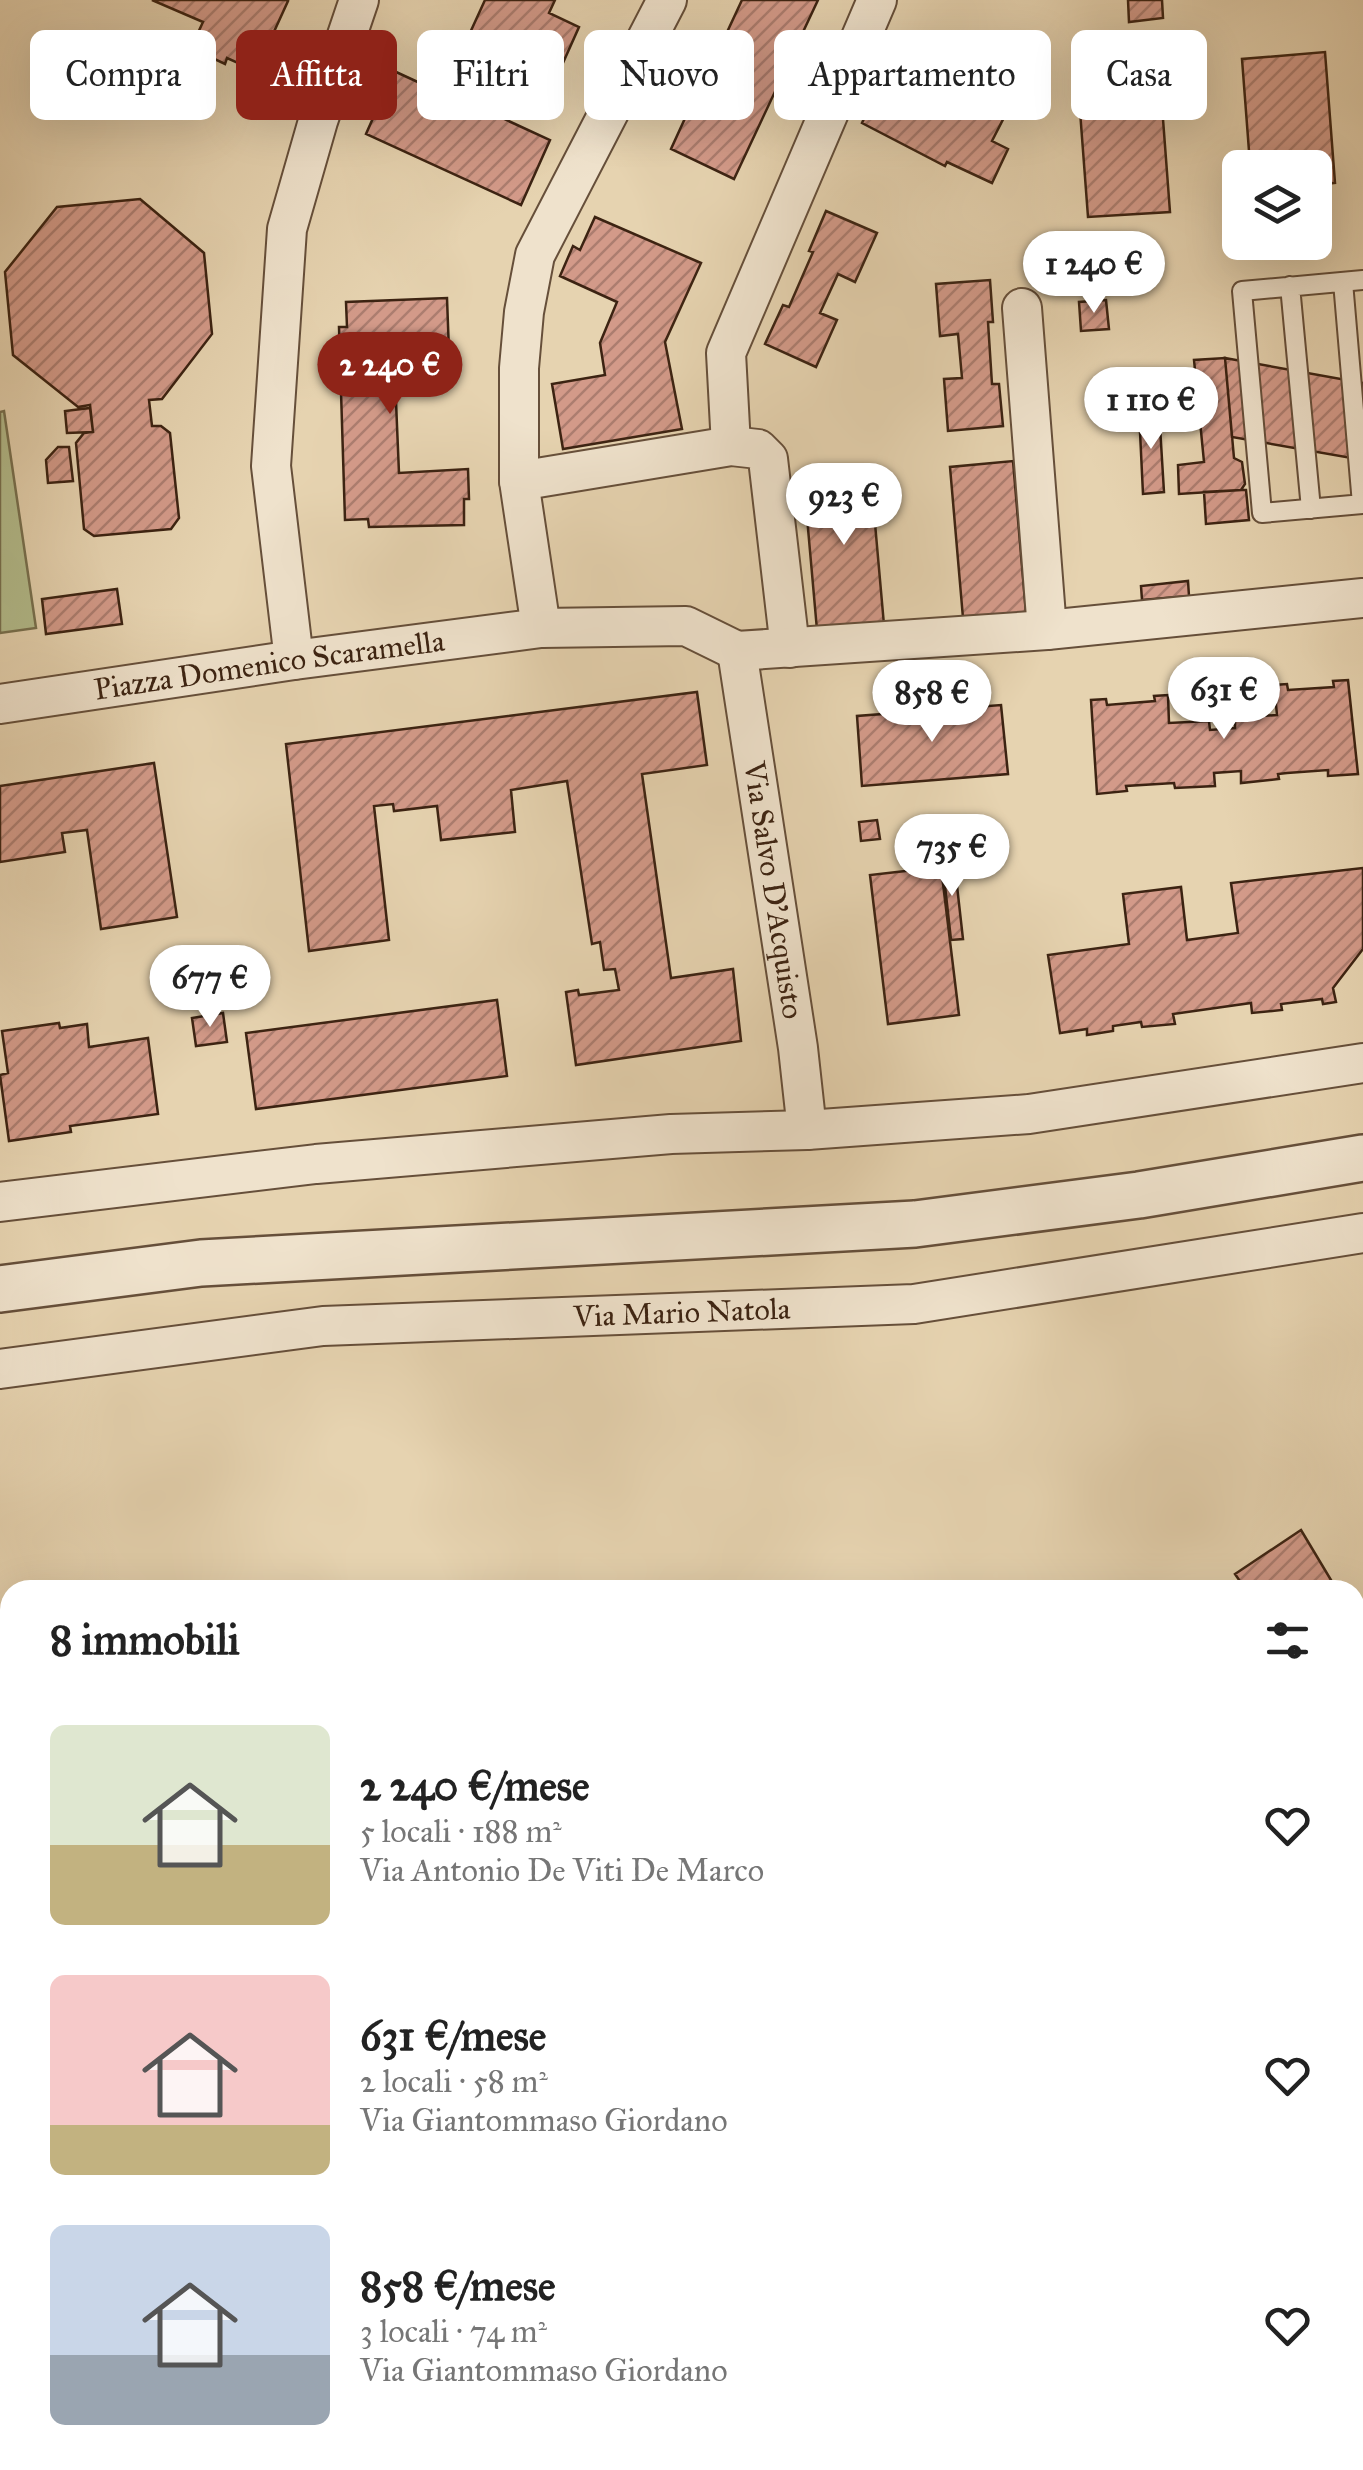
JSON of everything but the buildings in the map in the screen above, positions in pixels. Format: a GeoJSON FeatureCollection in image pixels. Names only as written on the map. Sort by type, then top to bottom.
{"type":"FeatureCollection","features":[{"type":"Feature","properties":{"kind":"street"},"geometry":{"type":"LineString","coordinates":[[294,660],[271,466],[287,230],[358,0]]}},
{"type":"Feature","properties":{"kind":"street"},"geometry":{"type":"LineString","coordinates":[[541,628],[519,481],[519,368],[535,255],[667,0]]}},
{"type":"Feature","properties":{"kind":"street"},"geometry":{"type":"LineString","coordinates":[[731,446],[726,353],[877,0]]}},
{"type":"Feature","properties":{"kind":"street"},"geometry":{"type":"LineString","coordinates":[[1022,308],[1047,630]]}},
{"type":"Feature","properties":{"kind":"street"},"geometry":{"type":"LineString","coordinates":[[519,481],[731,446],[758,450],[768,459],[790,648]]}},
{"type":"Feature","properties":{"kind":"street"},"geometry":{"type":"LineString","coordinates":[[737,652],[1047,630],[1363,598]]}},
{"type":"Feature","properties":{"kind":"street","name":"Piazza Domenico Scaramella"},"geometry":{"type":"LineString","coordinates":[[0,704],[541,628],[686,626],[737,652]]}},
{"type":"Feature","properties":{"kind":"street","name":"Via Salvo D'Acquisto"},"geometry":{"type":"LineString","coordinates":[[737,652],[807,1130]]}},
{"type":"Feature","properties":{"kind":"street"},"geometry":{"type":"LineString","coordinates":[[0,1202],[316,1164],[670,1134],[807,1130],[1029,1114],[1363,1063]]}},
{"type":"Feature","properties":{"kind":"street"},"geometry":{"type":"LineString","coordinates":[[0,1289],[202,1264],[915,1224],[1139,1195],[1363,1158]]}},
{"type":"Feature","properties":{"kind":"street","name":"Via Mario Natola"},"geometry":{"type":"LineString","coordinates":[[0,1369],[323,1326],[914,1304],[1363,1232]]}},
{"type":"Feature","properties":{"kind":"lane"},"geometry":{"type":"LineString","coordinates":[[1342,282],[1362,504],[1262,513],[1242,291],[1363,280]]}},
{"type":"Feature","properties":{"kind":"lane"},"geometry":{"type":"LineString","coordinates":[[1290,286],[1311,509]]}},
{"type":"Feature","properties":{"kind":"green space"},"geometry":{"type":"Polygon","coordinates":[[[4,411],[36,628],[0,633],[0,412],[4,411]]]}}]}
